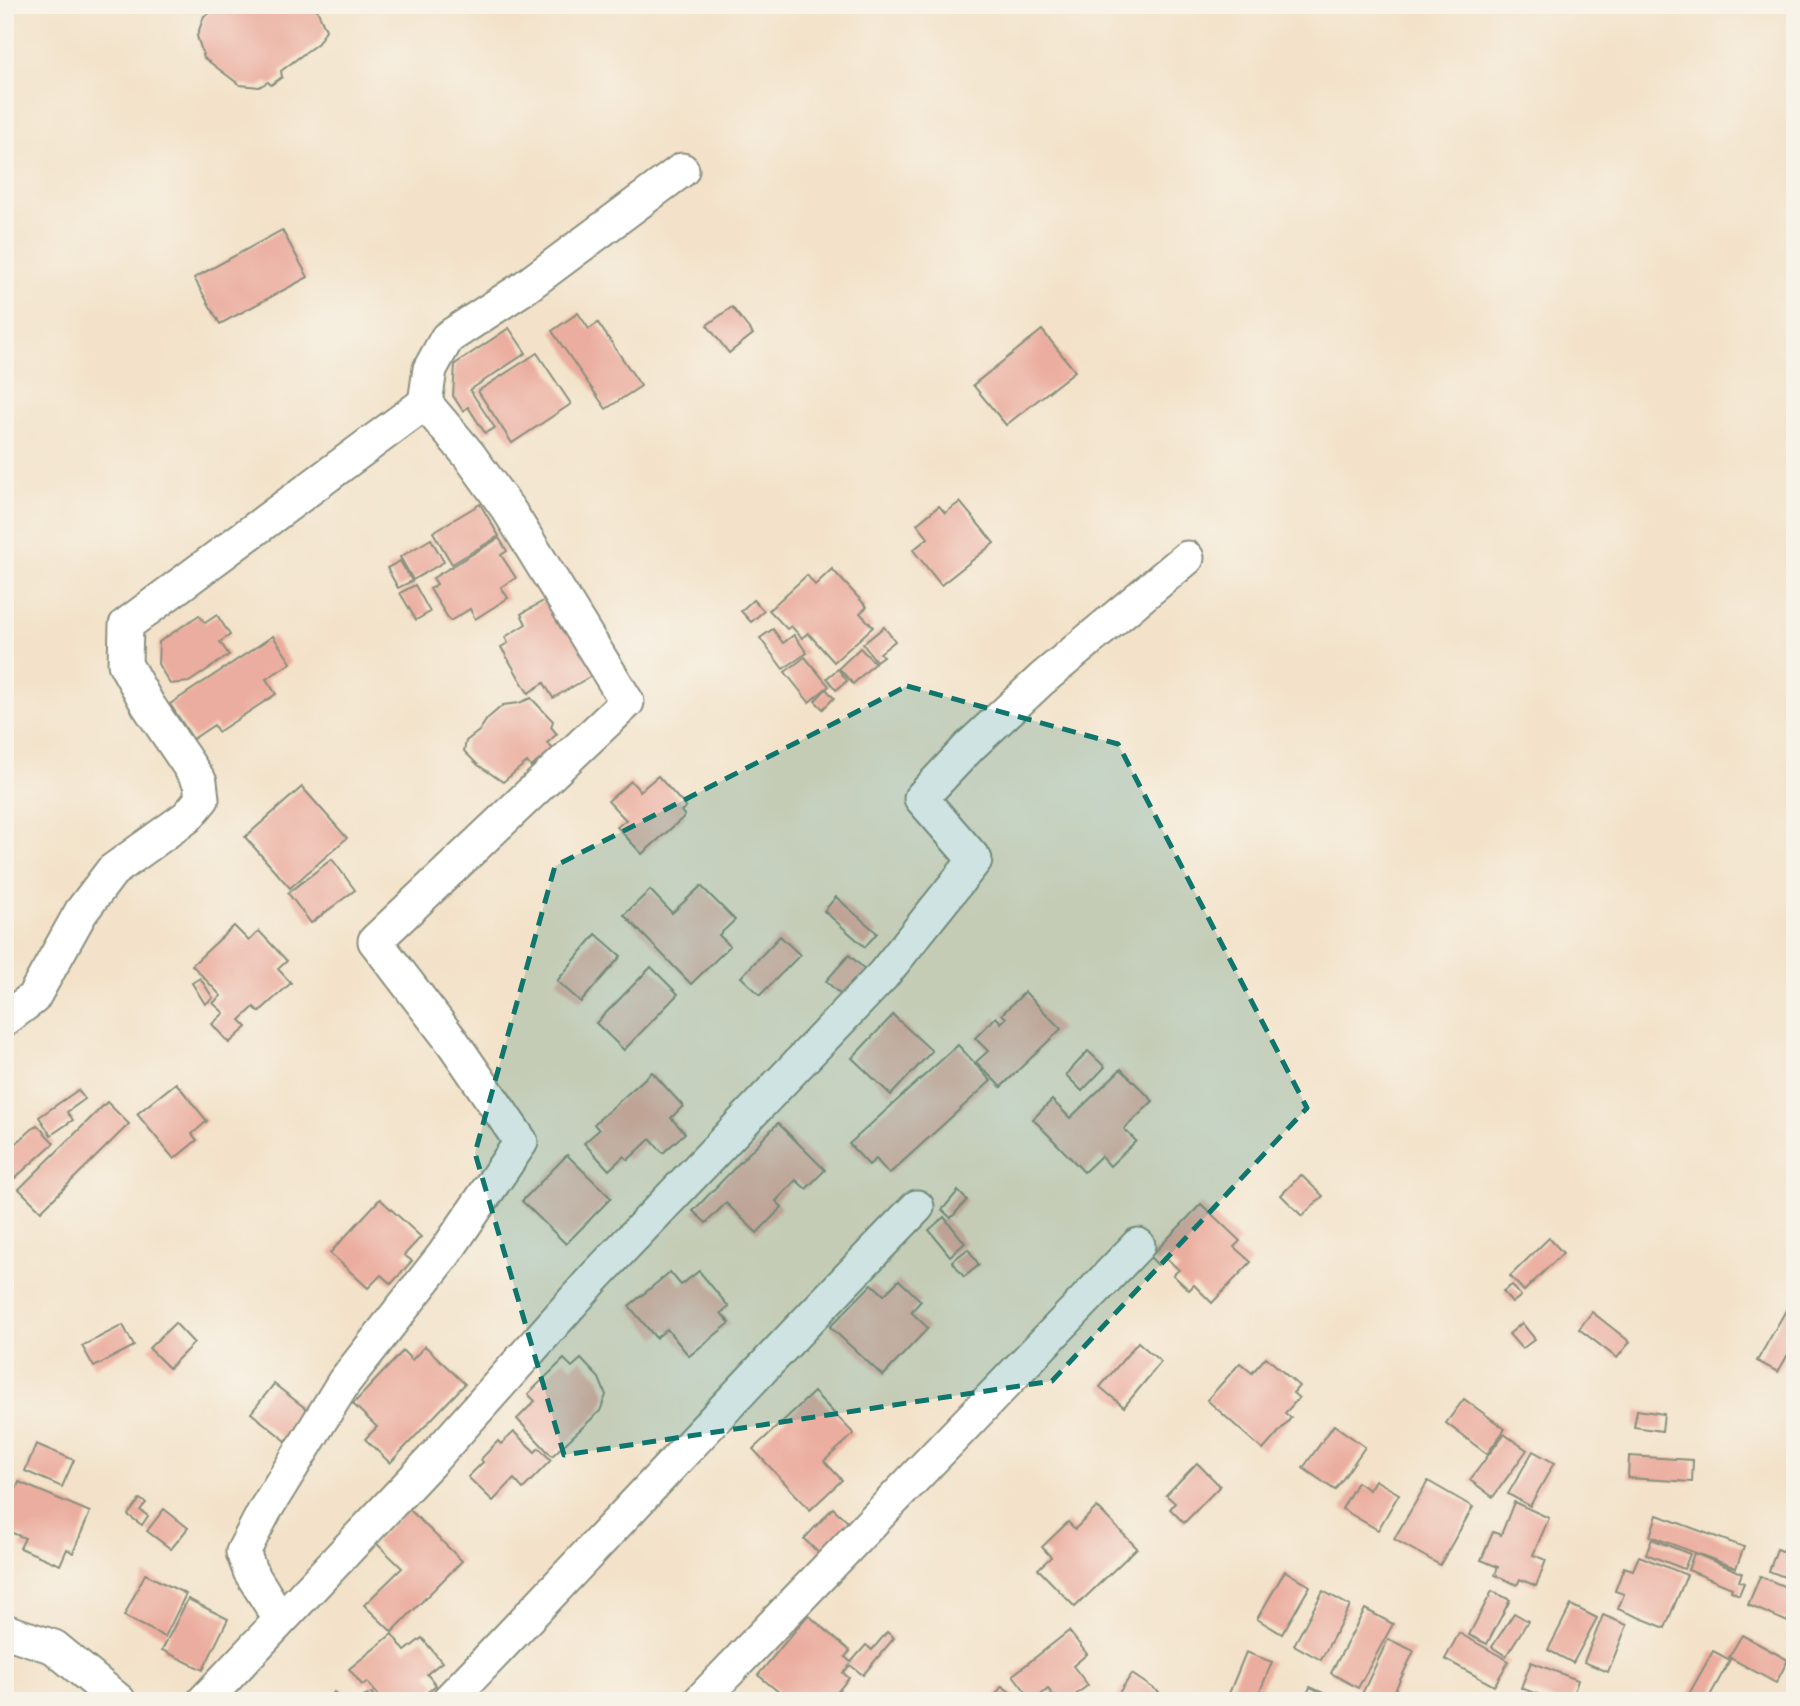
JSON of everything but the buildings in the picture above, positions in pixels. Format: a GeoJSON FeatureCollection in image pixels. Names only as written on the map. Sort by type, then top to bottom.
{"type":"FeatureCollection","features":[{"type":"Feature","properties":{"kind":"street"},"geometry":{"type":"LineString","coordinates":[[5,1018],[33,998],[81,912],[112,871],[187,817],[202,799],[200,782],[148,705],[125,664],[125,625],[425,403],[430,369],[447,338],[525,287],[682,170]]}},
{"type":"Feature","properties":{"kind":"street"},"geometry":{"type":"LineString","coordinates":[[280,1619],[250,1572],[243,1552],[265,1510],[344,1382],[443,1256],[521,1142],[454,1044],[375,941],[627,702],[510,512],[469,455],[425,403]]}},
{"type":"Feature","properties":{"kind":"street"},"geometry":{"type":"LineString","coordinates":[[204,1701],[432,1460],[594,1278],[883,975],[975,860],[921,798],[970,746],[1042,679],[1187,558]]}},
{"type":"Feature","properties":{"kind":"street"},"geometry":{"type":"LineString","coordinates":[[448,1701],[917,1207]]}},
{"type":"Feature","properties":{"kind":"street"},"geometry":{"type":"LineString","coordinates":[[701,1701],[1138,1245]]}},
{"type":"Feature","properties":{"kind":"street"},"geometry":{"type":"LineString","coordinates":[[5,1632],[54,1647],[119,1701]]}},
{"type":"Feature","properties":{"kind":"highlighted area"},"geometry":{"type":"Polygon","coordinates":[[[907,686],[1118,744],[1307,1108],[1052,1381],[564,1455],[475,1153],[555,866],[907,686]]]}}]}
